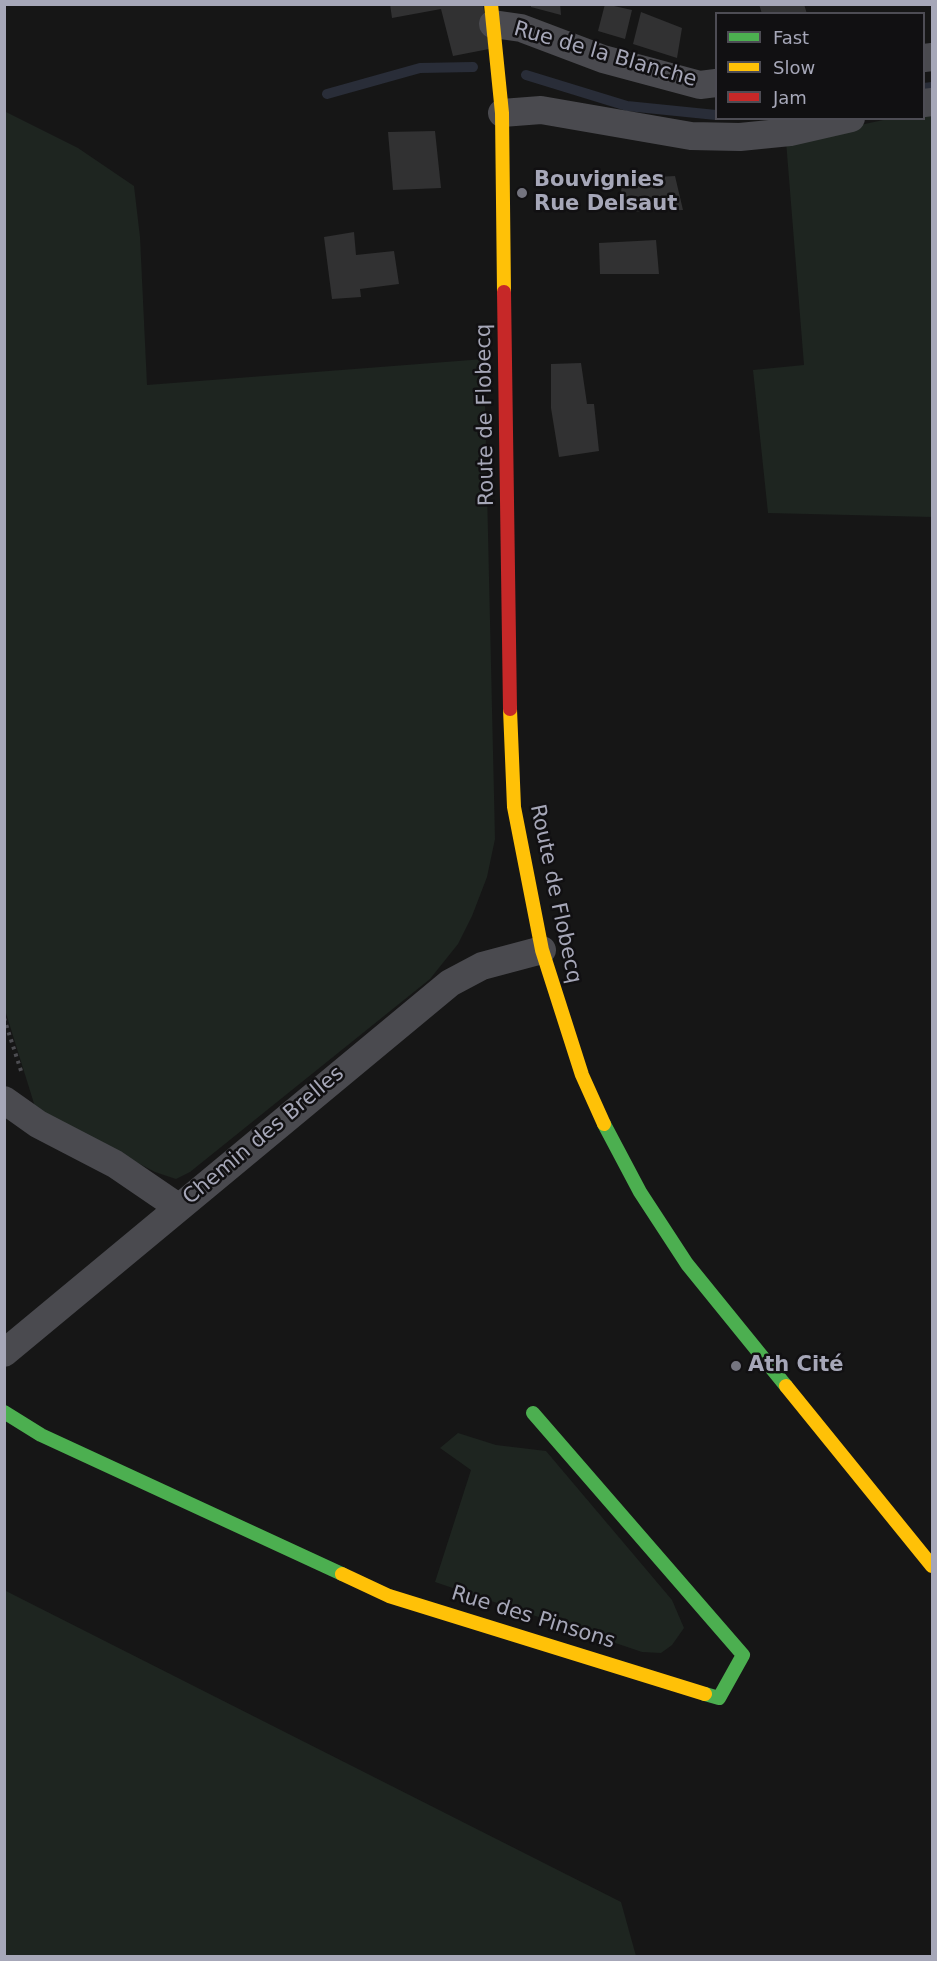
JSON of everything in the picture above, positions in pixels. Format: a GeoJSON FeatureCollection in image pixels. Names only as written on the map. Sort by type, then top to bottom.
{"type":"FeatureCollection","features":[{"type":"Feature","properties":{"kind":"street","name":"Route de Flobecq"},"geometry":{"type":"LineString","coordinates":[[493,26],[502,113],[510,740],[514,807],[542,950],[582,1075],[611,1140],[640,1192],[687,1264],[933,1566]]}},
{"type":"Feature","properties":{"kind":"street","name":"Rue de la Blanche"},"geometry":{"type":"LineString","coordinates":[[493,26],[522,28],[603,59],[699,85],[715,83]]}},
{"type":"Feature","properties":{"kind":"street"},"geometry":{"type":"LineString","coordinates":[[502,113],[541,110],[691,136],[740,137],[790,132],[842,120]]}},
{"type":"Feature","properties":{"kind":"street","name":"Chemin des Brelles"},"geometry":{"type":"LineString","coordinates":[[4,1353],[450,982],[482,966],[542,950]]}},
{"type":"Feature","properties":{"kind":"street"},"geometry":{"type":"LineString","coordinates":[[4,1100],[38,1124],[115,1164],[178,1207]]}},
{"type":"Feature","properties":{"kind":"street","name":"Rue des Pinsons"},"geometry":{"type":"LineString","coordinates":[[4,1412],[41,1435],[389,1596],[720,1698],[743,1655],[533,1413]]}},
{"type":"Feature","properties":{"kind":"shaded area"},"geometry":{"type":"Polygon","coordinates":[[[4,111],[78,148],[134,186],[140,237],[147,385],[484,359],[495,839],[487,877],[458,944],[430,979],[190,1172],[176,1179],[155,1172],[36,1110],[5,1010],[4,111]]]}},
{"type":"Feature","properties":{"kind":"shaded area"},"geometry":{"type":"Polygon","coordinates":[[[932,111],[932,517],[768,513],[753,370],[804,365],[786,141],[883,120],[925,120],[925,112],[932,111]]]}},
{"type":"Feature","properties":{"kind":"shaded area"},"geometry":{"type":"Polygon","coordinates":[[[458,1433],[496,1445],[546,1451],[672,1600],[684,1628],[672,1645],[661,1653],[642,1652],[435,1582],[471,1470],[440,1448],[458,1433]]]}},
{"type":"Feature","properties":{"kind":"shaded area"},"geometry":{"type":"Polygon","coordinates":[[[4,1590],[621,1902],[636,1956],[5,1956],[4,1590]]]}},
{"type":"Feature","properties":{"kind":"building"},"geometry":{"type":"Polygon","coordinates":[[[390,4],[483,4],[489,49],[453,56],[441,9],[392,18],[390,4]]]}},
{"type":"Feature","properties":{"kind":"building"},"geometry":{"type":"Polygon","coordinates":[[[531,4],[560,4],[561,15],[531,7],[531,4]]]}},
{"type":"Feature","properties":{"kind":"building"},"geometry":{"type":"Polygon","coordinates":[[[605,4],[632,10],[625,39],[598,31],[605,4]]]}},
{"type":"Feature","properties":{"kind":"building"},"geometry":{"type":"Polygon","coordinates":[[[759,4],[804,4],[806,12],[761,12],[759,4]]]}},
{"type":"Feature","properties":{"kind":"building"},"geometry":{"type":"Polygon","coordinates":[[[641,12],[682,28],[677,58],[633,44],[641,12]]]}},
{"type":"Feature","properties":{"kind":"building"},"geometry":{"type":"Polygon","coordinates":[[[435,131],[441,188],[393,190],[388,132],[435,131]]]}},
{"type":"Feature","properties":{"kind":"building"},"geometry":{"type":"Polygon","coordinates":[[[675,176],[683,210],[620,212],[622,179],[675,176]]]}},
{"type":"Feature","properties":{"kind":"building"},"geometry":{"type":"Polygon","coordinates":[[[354,232],[356,255],[394,251],[399,284],[360,289],[361,297],[332,299],[324,237],[354,232]]]}},
{"type":"Feature","properties":{"kind":"building"},"geometry":{"type":"Polygon","coordinates":[[[656,240],[659,274],[600,274],[599,243],[656,240]]]}},
{"type":"Feature","properties":{"kind":"building"},"geometry":{"type":"Polygon","coordinates":[[[581,363],[587,404],[594,404],[599,451],[559,457],[551,408],[551,364],[581,363]]]}},
{"type":"Feature","properties":{"kind":"waterway"},"geometry":{"type":"LineString","coordinates":[[327,94],[420,68],[473,67]]}},
{"type":"Feature","properties":{"kind":"waterway"},"geometry":{"type":"LineString","coordinates":[[526,75],[627,106],[715,115]]}},
{"type":"Feature","properties":{"kind":"waterway"},"geometry":{"type":"LineString","coordinates":[[925,88],[932,87]]}},
{"type":"Feature","properties":{"kind":"traffic: fast"},"geometry":{"type":"LineString","coordinates":[[604,1124],[640,1192],[687,1264],[786,1386]]}},
{"type":"Feature","properties":{"kind":"traffic: fast"},"geometry":{"type":"LineString","coordinates":[[4,1412],[41,1435],[342,1574]]}},
{"type":"Feature","properties":{"kind":"traffic: fast"},"geometry":{"type":"LineString","coordinates":[[533,1413],[743,1655],[719,1698],[705,1694]]}},
{"type":"Feature","properties":{"kind":"traffic: slow"},"geometry":{"type":"LineString","coordinates":[[491,4],[502,113],[504,292]]}},
{"type":"Feature","properties":{"kind":"traffic: slow"},"geometry":{"type":"LineString","coordinates":[[510,709],[514,807],[542,950],[582,1075],[604,1124]]}},
{"type":"Feature","properties":{"kind":"traffic: slow"},"geometry":{"type":"LineString","coordinates":[[786,1386],[932,1566]]}},
{"type":"Feature","properties":{"kind":"traffic: slow"},"geometry":{"type":"LineString","coordinates":[[342,1574],[389,1596],[705,1694]]}},
{"type":"Feature","properties":{"kind":"traffic: jam"},"geometry":{"type":"LineString","coordinates":[[504,292],[510,709]]}},
{"type":"Feature","properties":{"kind":"place","name":"Bouvignies Rue Delsaut"},"geometry":{"type":"Point","coordinates":[522,193]}},
{"type":"Feature","properties":{"kind":"place","name":"Ath Cité"},"geometry":{"type":"Point","coordinates":[736,1366]}}]}
